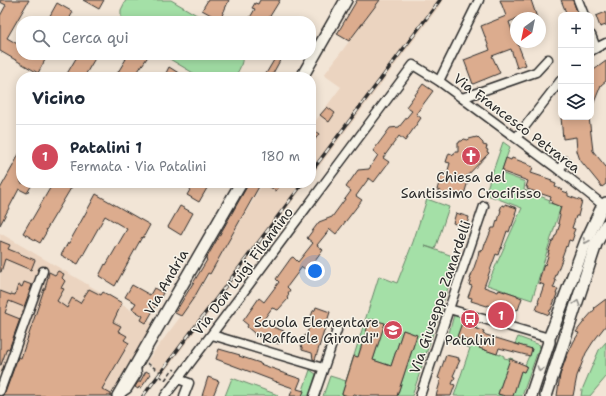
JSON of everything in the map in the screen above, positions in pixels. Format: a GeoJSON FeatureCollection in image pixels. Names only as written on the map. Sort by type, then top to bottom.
{"type":"FeatureCollection","features":[{"type":"Feature","properties":{"kind":"street"},"geometry":{"type":"LineString","coordinates":[[316,52],[346,0]]}},
{"type":"Feature","properties":{"kind":"street"},"geometry":{"type":"LineString","coordinates":[[439,81],[479,0]]}},
{"type":"Feature","properties":{"kind":"street"},"geometry":{"type":"LineString","coordinates":[[578,0],[583,12]]}},
{"type":"Feature","properties":{"kind":"street"},"geometry":{"type":"LineString","coordinates":[[594,50],[606,44]]}},
{"type":"Feature","properties":{"kind":"street"},"geometry":{"type":"LineString","coordinates":[[462,98],[536,72],[548,59]]}},
{"type":"Feature","properties":{"kind":"street"},"geometry":{"type":"LineString","coordinates":[[305,72],[312,60]]}},
{"type":"Feature","properties":{"kind":"street","name":"Via Francesco Petrarca"},"geometry":{"type":"LineString","coordinates":[[413,65],[439,81],[605,206]]}},
{"type":"Feature","properties":{"kind":"street","name":"Via Don Luigi Filannino"},"geometry":{"type":"LineString","coordinates":[[165,396],[177,375],[212,334],[413,65]]}},
{"type":"Feature","properties":{"kind":"street"},"geometry":{"type":"LineString","coordinates":[[516,138],[544,106],[558,84]]}},
{"type":"Feature","properties":{"kind":"street"},"geometry":{"type":"LineString","coordinates":[[559,170],[565,161]]}},
{"type":"Feature","properties":{"kind":"street","name":"Via Andria"},"geometry":{"type":"LineString","coordinates":[[118,396],[141,362],[238,188]]}},
{"type":"Feature","properties":{"kind":"street","name":"Via Giuseppe Zanardelli"},"geometry":{"type":"LineString","coordinates":[[420,396],[484,206]]}},
{"type":"Feature","properties":{"kind":"street"},"geometry":{"type":"LineString","coordinates":[[531,396],[550,338],[586,241],[605,206]]}},
{"type":"Feature","properties":{"kind":"street"},"geometry":{"type":"LineString","coordinates":[[546,396],[596,244],[606,225]]}},
{"type":"Feature","properties":{"kind":"street"},"geometry":{"type":"LineString","coordinates":[[0,391],[43,271]]}},
{"type":"Feature","properties":{"kind":"street"},"geometry":{"type":"LineString","coordinates":[[449,309],[550,338]]}},
{"type":"Feature","properties":{"kind":"street"},"geometry":{"type":"LineString","coordinates":[[314,396],[337,330]]}},
{"type":"Feature","properties":{"kind":"street"},"geometry":{"type":"LineString","coordinates":[[212,334],[323,368]]}},
{"type":"Feature","properties":{"kind":"street"},"geometry":{"type":"LineString","coordinates":[[550,338],[552,346],[555,347],[559,347],[564,342]]}},
{"type":"Feature","properties":{"kind":"street"},"geometry":{"type":"LineString","coordinates":[[177,375],[189,383],[184,396]]}},
{"type":"Feature","properties":{"kind":"path"},"geometry":{"type":"LineString","coordinates":[[141,362],[162,373],[160,376],[165,380],[173,369],[177,375]]}},
{"type":"Feature","properties":{"kind":"shaded area"},"geometry":{"type":"Polygon","coordinates":[[[380,0],[444,0],[316,170],[316,120],[341,87],[324,75],[380,0]]]}},
{"type":"Feature","properties":{"kind":"shaded area"},"geometry":{"type":"Polygon","coordinates":[[[260,188],[302,188],[163,374],[147,361],[210,274],[260,188]]]}},
{"type":"Feature","properties":{"kind":"shaded area"},"geometry":{"type":"Polygon","coordinates":[[[0,233],[153,323],[110,396],[0,396],[0,233]]]}},
{"type":"Feature","properties":{"kind":"green space"},"geometry":{"type":"Polygon","coordinates":[[[126,0],[171,0],[198,16],[121,16],[121,10],[126,0]]]}},
{"type":"Feature","properties":{"kind":"green space"},"geometry":{"type":"Polygon","coordinates":[[[171,60],[242,60],[238,72],[192,72],[171,60]]]}},
{"type":"Feature","properties":{"kind":"green space"},"geometry":{"type":"Polygon","coordinates":[[[503,142],[510,147],[501,173],[525,182],[524,190],[550,200],[549,203],[561,206],[532,300],[487,285],[522,208],[485,194],[503,142]]]}},
{"type":"Feature","properties":{"kind":"green space","name":"Scuola Elementare \"Raffaele Girondi\""},"geometry":{"type":"Polygon","coordinates":[[[427,199],[449,207],[435,249],[425,246],[458,258],[412,396],[397,396],[417,335],[403,330],[391,366],[373,360],[384,324],[370,319],[367,328],[369,339],[364,338],[358,357],[354,356],[342,394],[348,396],[323,396],[330,376],[346,381],[379,276],[397,283],[413,242],[427,199]]]}},
{"type":"Feature","properties":{"kind":"green space"},"geometry":{"type":"Polygon","coordinates":[[[454,315],[477,322],[476,328],[462,323],[457,337],[480,344],[479,348],[500,354],[504,356],[504,358],[513,359],[507,368],[498,394],[502,396],[454,396],[470,348],[447,340],[454,315]]]}},
{"type":"Feature","properties":{"kind":"green space"},"geometry":{"type":"Polygon","coordinates":[[[518,337],[540,345],[522,396],[513,396],[520,374],[518,373],[520,370],[524,372],[525,365],[532,349],[515,344],[518,337]]]}},
{"type":"Feature","properties":{"kind":"green space"},"geometry":{"type":"Polygon","coordinates":[[[606,342],[606,377],[590,396],[581,396],[582,390],[599,350],[606,342]]]}},
{"type":"Feature","properties":{"kind":"green space"},"geometry":{"type":"Polygon","coordinates":[[[310,370],[316,374],[309,396],[301,396],[310,370]]]}},
{"type":"Feature","properties":{"kind":"green space"},"geometry":{"type":"Polygon","coordinates":[[[232,378],[278,395],[225,396],[232,378]]]}},
{"type":"Feature","properties":{"kind":"building"},"geometry":{"type":"Polygon","coordinates":[[[0,0],[29,0],[20,16],[16,16],[16,22],[7,38],[16,43],[16,60],[45,60],[39,72],[36,72],[0,51],[0,16],[6,5],[0,2],[0,0]]]}},
{"type":"Feature","properties":{"kind":"building"},"geometry":{"type":"Polygon","coordinates":[[[83,0],[104,0],[99,9],[83,0]]]}},
{"type":"Feature","properties":{"kind":"building"},"geometry":{"type":"Polygon","coordinates":[[[208,0],[229,0],[222,16],[213,16],[202,10],[208,0]]]}},
{"type":"Feature","properties":{"kind":"building"},"geometry":{"type":"Polygon","coordinates":[[[260,0],[280,0],[270,16],[251,16],[255,9],[252,8],[255,3],[258,4],[260,0]]]}},
{"type":"Feature","properties":{"kind":"building"},"geometry":{"type":"Polygon","coordinates":[[[357,0],[380,0],[349,41],[337,34],[357,0]]]}},
{"type":"Feature","properties":{"kind":"building"},"geometry":{"type":"Polygon","coordinates":[[[500,0],[531,0],[535,12],[510,12],[509,22],[510,48],[519,48],[526,65],[517,68],[511,49],[492,56],[500,73],[473,84],[464,60],[490,50],[481,26],[506,16],[500,0]]]}},
{"type":"Feature","properties":{"kind":"building"},"geometry":{"type":"Polygon","coordinates":[[[561,0],[573,0],[577,12],[566,12],[561,0]]]}},
{"type":"Feature","properties":{"kind":"building"},"geometry":{"type":"Polygon","coordinates":[[[57,3],[73,12],[71,16],[50,16],[57,3]]]}},
{"type":"Feature","properties":{"kind":"building"},"geometry":{"type":"Polygon","coordinates":[[[606,12],[606,25],[600,27],[596,16],[606,12]]]}},
{"type":"Feature","properties":{"kind":"building"},"geometry":{"type":"Polygon","coordinates":[[[75,60],[94,60],[87,72],[68,72],[75,60]]]}},
{"type":"Feature","properties":{"kind":"building"},"geometry":{"type":"Polygon","coordinates":[[[125,60],[146,60],[137,72],[118,72],[125,60]]]}},
{"type":"Feature","properties":{"kind":"building"},"geometry":{"type":"Polygon","coordinates":[[[274,60],[280,60],[274,72],[267,72],[274,60]]]}},
{"type":"Feature","properties":{"kind":"building"},"geometry":{"type":"Polygon","coordinates":[[[606,61],[606,81],[601,85],[594,102],[594,84],[594,70],[606,61]]]}},
{"type":"Feature","properties":{"kind":"building"},"geometry":{"type":"Polygon","coordinates":[[[169,67],[177,72],[166,72],[169,67]]]}},
{"type":"Feature","properties":{"kind":"building"},"geometry":{"type":"Polygon","coordinates":[[[423,84],[433,91],[416,114],[421,118],[405,141],[399,136],[383,158],[389,162],[374,182],[369,178],[356,196],[362,200],[336,234],[330,229],[317,245],[323,250],[308,271],[302,267],[287,287],[290,290],[288,293],[288,299],[278,310],[272,308],[261,323],[284,331],[279,344],[255,336],[254,333],[247,327],[248,325],[243,321],[259,298],[264,302],[279,282],[276,279],[291,258],[293,257],[298,262],[313,243],[307,238],[319,222],[332,217],[351,191],[346,187],[358,170],[369,169],[378,155],[373,151],[390,128],[399,127],[412,111],[406,107],[423,84]]]}},
{"type":"Feature","properties":{"kind":"building"},"geometry":{"type":"Polygon","coordinates":[[[327,107],[335,113],[329,122],[320,115],[327,107]]]}},
{"type":"Feature","properties":{"kind":"building"},"geometry":{"type":"Polygon","coordinates":[[[561,120],[589,120],[593,151],[606,167],[606,184],[602,187],[580,160],[577,151],[576,137],[563,139],[561,120]]]}},
{"type":"Feature","properties":{"kind":"building"},"geometry":{"type":"Polygon","coordinates":[[[477,137],[483,145],[487,146],[486,149],[489,153],[464,179],[468,181],[463,198],[450,194],[449,197],[445,195],[444,197],[438,196],[440,191],[437,190],[442,172],[447,174],[450,163],[446,162],[449,153],[454,155],[455,152],[458,152],[458,143],[460,141],[477,137]]]}},
{"type":"Feature","properties":{"kind":"building"},"geometry":{"type":"Polygon","coordinates":[[[506,158],[511,160],[512,158],[528,164],[533,167],[531,173],[552,180],[551,182],[556,184],[555,187],[568,193],[568,196],[582,201],[578,216],[576,216],[572,228],[575,229],[572,241],[569,240],[567,247],[566,246],[554,280],[556,281],[553,288],[558,289],[549,315],[536,310],[544,285],[539,283],[552,241],[556,236],[560,224],[558,223],[561,207],[551,203],[551,197],[527,189],[528,187],[526,187],[528,181],[503,172],[504,170],[502,170],[506,158]]]}},
{"type":"Feature","properties":{"kind":"building"},"geometry":{"type":"Polygon","coordinates":[[[16,160],[16,188],[30,188],[27,193],[19,189],[0,225],[0,189],[16,160]]]}},
{"type":"Feature","properties":{"kind":"building"},"geometry":{"type":"Polygon","coordinates":[[[50,188],[71,188],[40,243],[23,233],[50,188]]]}},
{"type":"Feature","properties":{"kind":"building"},"geometry":{"type":"Polygon","coordinates":[[[191,188],[207,188],[199,202],[187,195],[191,188]]]}},
{"type":"Feature","properties":{"kind":"building"},"geometry":{"type":"Polygon","coordinates":[[[246,188],[258,188],[210,274],[208,273],[195,296],[181,316],[175,313],[207,260],[206,259],[246,188]]]}},
{"type":"Feature","properties":{"kind":"building"},"geometry":{"type":"Polygon","coordinates":[[[272,188],[278,188],[276,191],[272,188]]]}},
{"type":"Feature","properties":{"kind":"building"},"geometry":{"type":"Polygon","coordinates":[[[96,194],[150,225],[115,286],[99,276],[127,229],[105,216],[78,264],[61,255],[96,194]]]}},
{"type":"Feature","properties":{"kind":"building"},"geometry":{"type":"Polygon","coordinates":[[[505,204],[517,208],[516,214],[509,232],[507,231],[498,255],[496,254],[484,287],[498,292],[499,290],[505,291],[522,298],[518,310],[517,309],[516,311],[501,305],[494,304],[493,307],[487,306],[471,301],[472,298],[468,297],[472,286],[469,285],[470,279],[479,250],[483,250],[492,228],[495,228],[497,220],[498,221],[502,205],[505,206],[505,204]]]}},
{"type":"Feature","properties":{"kind":"building"},"geometry":{"type":"Polygon","coordinates":[[[180,206],[193,213],[181,235],[168,227],[180,206]]]}},
{"type":"Feature","properties":{"kind":"building"},"geometry":{"type":"Polygon","coordinates":[[[456,213],[469,217],[466,228],[453,223],[456,213]]]}},
{"type":"Feature","properties":{"kind":"building"},"geometry":{"type":"Polygon","coordinates":[[[0,241],[10,245],[8,249],[35,260],[31,270],[5,259],[0,272],[0,241]]]}},
{"type":"Feature","properties":{"kind":"building"},"geometry":{"type":"Polygon","coordinates":[[[58,271],[64,274],[62,278],[65,281],[61,288],[64,289],[57,301],[67,308],[72,298],[80,303],[89,289],[101,295],[103,292],[122,303],[113,322],[121,326],[118,331],[127,336],[124,340],[129,343],[102,389],[111,394],[111,396],[2,396],[5,393],[18,357],[21,358],[45,289],[49,272],[55,275],[58,271]]]}},
{"type":"Feature","properties":{"kind":"building"},"geometry":{"type":"Polygon","coordinates":[[[24,282],[32,285],[24,307],[9,301],[5,313],[20,319],[9,349],[7,348],[0,365],[0,291],[15,295],[18,285],[22,287],[24,282]]]}},
{"type":"Feature","properties":{"kind":"building"},"geometry":{"type":"Polygon","coordinates":[[[132,285],[150,295],[154,288],[163,293],[146,323],[141,320],[143,316],[132,309],[136,303],[125,297],[132,285]]]}},
{"type":"Feature","properties":{"kind":"building"},"geometry":{"type":"Polygon","coordinates":[[[606,299],[606,325],[586,353],[577,376],[573,396],[557,396],[560,375],[566,358],[579,333],[576,332],[595,309],[594,308],[606,299]]]}},
{"type":"Feature","properties":{"kind":"building"},"geometry":{"type":"Polygon","coordinates":[[[316,307],[330,312],[315,360],[313,359],[312,353],[302,350],[301,346],[305,335],[307,334],[313,311],[316,307]]]}},
{"type":"Feature","properties":{"kind":"building"},"geometry":{"type":"Polygon","coordinates":[[[370,319],[385,323],[373,360],[391,366],[403,330],[417,335],[397,396],[362,396],[354,394],[353,396],[348,396],[342,394],[354,356],[358,357],[370,319]]]}},
{"type":"Feature","properties":{"kind":"building"},"geometry":{"type":"Polygon","coordinates":[[[462,323],[484,331],[483,334],[532,349],[530,356],[499,348],[497,354],[479,348],[480,344],[457,337],[462,323]]]}},
{"type":"Feature","properties":{"kind":"building"},"geometry":{"type":"Polygon","coordinates":[[[219,349],[240,355],[239,356],[301,379],[297,389],[304,391],[302,396],[290,396],[293,388],[216,359],[219,349]]]}},
{"type":"Feature","properties":{"kind":"building"},"geometry":{"type":"Polygon","coordinates":[[[446,355],[459,358],[458,360],[460,360],[453,376],[455,377],[452,384],[455,385],[451,396],[436,396],[441,379],[438,378],[446,355]]]}},
{"type":"Feature","properties":{"kind":"building"},"geometry":{"type":"Polygon","coordinates":[[[510,359],[527,366],[524,372],[521,371],[513,396],[505,396],[498,394],[510,359]]]}},
{"type":"Feature","properties":{"kind":"building"},"geometry":{"type":"Polygon","coordinates":[[[146,371],[151,374],[141,388],[139,387],[138,389],[135,387],[138,382],[140,382],[146,371]]]}},
{"type":"Feature","properties":{"kind":"building"},"geometry":{"type":"Polygon","coordinates":[[[208,377],[219,381],[213,396],[202,396],[208,377]]]}},
{"type":"Feature","properties":{"kind":"railway"},"geometry":{"type":"LineString","coordinates":[[316,165],[440,0]]}},
{"type":"Feature","properties":{"kind":"railway"},"geometry":{"type":"LineString","coordinates":[[143,396],[299,188]]}},
{"type":"Feature","properties":{"kind":"place","name":"Chiesa del Santissimo Crocifisso"},"geometry":{"type":"Point","coordinates":[471,156]}},
{"type":"Feature","properties":{"kind":"place","name":"Patalini 1"},"geometry":{"type":"Point","coordinates":[501,315]}},
{"type":"Feature","properties":{"kind":"place","name":"Patalini"},"geometry":{"type":"Point","coordinates":[470,319]}},
{"type":"Feature","properties":{"kind":"place","name":"Scuola Elementare \"Raffaele Girondi\""},"geometry":{"type":"Point","coordinates":[393,330]}}]}
